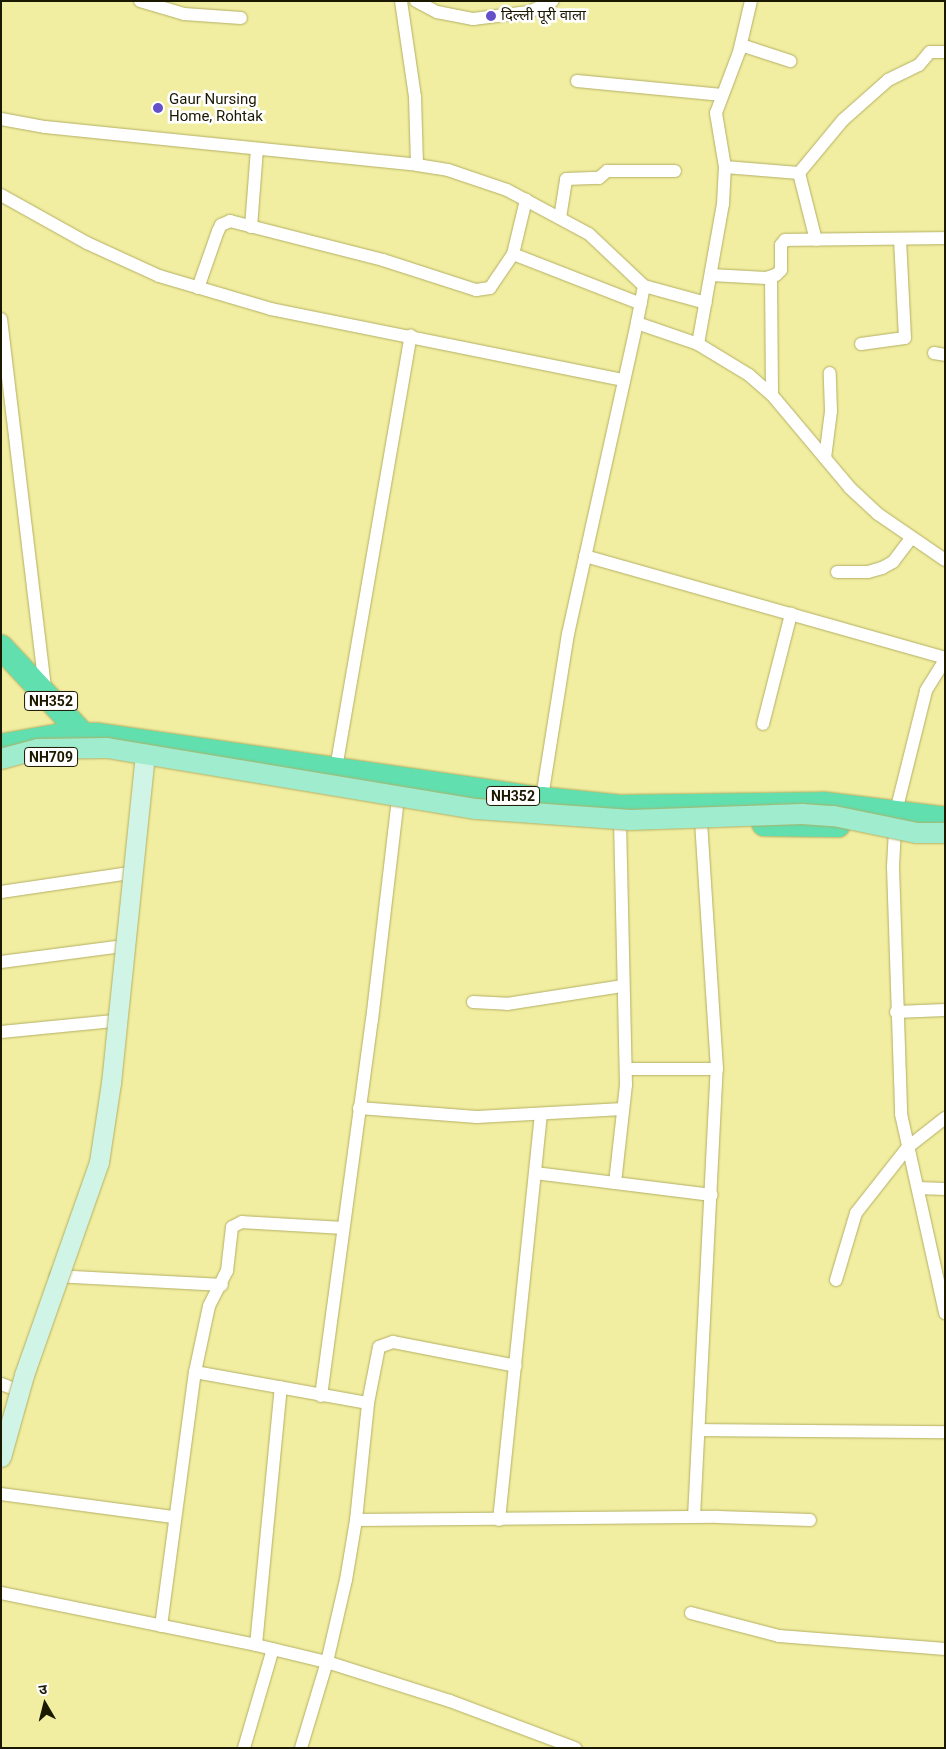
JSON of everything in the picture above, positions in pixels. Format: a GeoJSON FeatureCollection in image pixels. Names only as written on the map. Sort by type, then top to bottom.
{"type":"FeatureCollection","features":[{"type":"Feature","properties":{"kind":"highway","name":"NH352"},"geometry":{"type":"LineString","coordinates":[[1,647],[102,754],[334,779],[398,799],[540,810],[823,804],[945,818]]}},
{"type":"Feature","properties":{"kind":"highway","name":"NH352"},"geometry":{"type":"LineString","coordinates":[[84,735],[334,779],[540,810],[620,827],[701,824],[829,824],[945,840]]}},
{"type":"Feature","properties":{"kind":"highway","name":"NH709"},"geometry":{"type":"LineString","coordinates":[[1,746],[28,740],[84,735]]}},
{"type":"Feature","properties":{"kind":"highway","name":"NH709"},"geometry":{"type":"LineString","coordinates":[[1,767],[75,754],[102,754]]}},
{"type":"Feature","properties":{"kind":"main road"},"geometry":{"type":"LineString","coordinates":[[1,759],[38,749],[70,747],[145,754],[476,809],[631,820],[810,814],[834,816],[917,833],[945,833]]}},
{"type":"Feature","properties":{"kind":"street"},"geometry":{"type":"LineString","coordinates":[[140,1],[184,14],[241,18]]}},
{"type":"Feature","properties":{"kind":"street"},"geometry":{"type":"LineString","coordinates":[[401,1],[415,97],[417,166]]}},
{"type":"Feature","properties":{"kind":"street"},"geometry":{"type":"LineString","coordinates":[[422,2],[454,17],[473,19],[529,12],[553,1]]}},
{"type":"Feature","properties":{"kind":"street"},"geometry":{"type":"LineString","coordinates":[[698,344],[712,275],[723,204],[725,167],[716,123],[722,95],[741,45],[751,1]]}},
{"type":"Feature","properties":{"kind":"street"},"geometry":{"type":"LineString","coordinates":[[741,45],[790,61]]}},
{"type":"Feature","properties":{"kind":"street"},"geometry":{"type":"LineString","coordinates":[[799,173],[843,120],[888,80],[919,65],[930,52],[945,52]]}},
{"type":"Feature","properties":{"kind":"street"},"geometry":{"type":"LineString","coordinates":[[577,81],[722,95]]}},
{"type":"Feature","properties":{"kind":"street"},"geometry":{"type":"LineString","coordinates":[[1,119],[55,128],[417,166],[457,173],[526,200],[589,234],[644,286],[706,303]]}},
{"type":"Feature","properties":{"kind":"street"},"geometry":{"type":"LineString","coordinates":[[251,227],[258,149]]}},
{"type":"Feature","properties":{"kind":"street"},"geometry":{"type":"LineString","coordinates":[[725,167],[799,173]]}},
{"type":"Feature","properties":{"kind":"street"},"geometry":{"type":"LineString","coordinates":[[560,218],[566,179],[599,178],[607,171],[674,171]]}},
{"type":"Feature","properties":{"kind":"street"},"geometry":{"type":"LineString","coordinates":[[799,173],[816,240]]}},
{"type":"Feature","properties":{"kind":"street"},"geometry":{"type":"LineString","coordinates":[[1,195],[87,243],[159,276],[271,310],[411,336],[624,380]]}},
{"type":"Feature","properties":{"kind":"street"},"geometry":{"type":"LineString","coordinates":[[198,288],[221,225],[230,221],[383,260],[476,290],[494,286],[513,254],[526,200]]}},
{"type":"Feature","properties":{"kind":"street"},"geometry":{"type":"LineString","coordinates":[[712,275],[771,277],[781,270],[783,242],[945,238]]}},
{"type":"Feature","properties":{"kind":"street"},"geometry":{"type":"LineString","coordinates":[[861,344],[904,338],[900,239]]}},
{"type":"Feature","properties":{"kind":"street"},"geometry":{"type":"LineString","coordinates":[[513,254],[641,304]]}},
{"type":"Feature","properties":{"kind":"street"},"geometry":{"type":"LineString","coordinates":[[771,277],[772,395]]}},
{"type":"Feature","properties":{"kind":"street"},"geometry":{"type":"LineString","coordinates":[[540,810],[568,634],[638,324],[644,286]]}},
{"type":"Feature","properties":{"kind":"street"},"geometry":{"type":"LineString","coordinates":[[1,319],[4,364],[46,695]]}},
{"type":"Feature","properties":{"kind":"street"},"geometry":{"type":"LineString","coordinates":[[638,324],[698,344],[749,375],[772,395],[857,494],[911,538],[945,560]]}},
{"type":"Feature","properties":{"kind":"street"},"geometry":{"type":"LineString","coordinates":[[334,779],[411,336]]}},
{"type":"Feature","properties":{"kind":"street"},"geometry":{"type":"LineString","coordinates":[[825,458],[831,411],[830,374]]}},
{"type":"Feature","properties":{"kind":"street"},"geometry":{"type":"LineString","coordinates":[[837,572],[868,572],[882,568],[892,562],[911,538]]}},
{"type":"Feature","properties":{"kind":"street"},"geometry":{"type":"LineString","coordinates":[[585,556],[945,659],[926,691],[896,811],[894,834],[896,1012],[901,1114],[945,1312]]}},
{"type":"Feature","properties":{"kind":"street"},"geometry":{"type":"LineString","coordinates":[[763,724],[791,614]]}},
{"type":"Feature","properties":{"kind":"street"},"geometry":{"type":"LineString","coordinates":[[1,1457],[24,1375],[99,1162],[111,1083],[145,754]]}},
{"type":"Feature","properties":{"kind":"street"},"geometry":{"type":"LineString","coordinates":[[321,1396],[398,799]]}},
{"type":"Feature","properties":{"kind":"street"},"geometry":{"type":"LineString","coordinates":[[694,1517],[717,1069],[701,824]]}},
{"type":"Feature","properties":{"kind":"street"},"geometry":{"type":"LineString","coordinates":[[615,1183],[626,1069],[622,986],[620,827]]}},
{"type":"Feature","properties":{"kind":"street"},"geometry":{"type":"LineString","coordinates":[[1,892],[130,873]]}},
{"type":"Feature","properties":{"kind":"street"},"geometry":{"type":"LineString","coordinates":[[1,962],[122,946]]}},
{"type":"Feature","properties":{"kind":"street"},"geometry":{"type":"LineString","coordinates":[[472,1002],[506,1004],[622,986]]}},
{"type":"Feature","properties":{"kind":"street"},"geometry":{"type":"LineString","coordinates":[[896,1012],[945,1010]]}},
{"type":"Feature","properties":{"kind":"street"},"geometry":{"type":"LineString","coordinates":[[1,1032],[114,1021]]}},
{"type":"Feature","properties":{"kind":"street"},"geometry":{"type":"LineString","coordinates":[[626,1069],[717,1069]]}},
{"type":"Feature","properties":{"kind":"street"},"geometry":{"type":"LineString","coordinates":[[359,1108],[477,1117],[542,1116],[623,1109]]}},
{"type":"Feature","properties":{"kind":"street"},"geometry":{"type":"LineString","coordinates":[[499,1520],[542,1116]]}},
{"type":"Feature","properties":{"kind":"street"},"geometry":{"type":"LineString","coordinates":[[836,1280],[856,1213],[908,1147],[945,1118]]}},
{"type":"Feature","properties":{"kind":"street"},"geometry":{"type":"LineString","coordinates":[[535,1173],[712,1195]]}},
{"type":"Feature","properties":{"kind":"street"},"geometry":{"type":"LineString","coordinates":[[918,1188],[945,1190]]}},
{"type":"Feature","properties":{"kind":"street"},"geometry":{"type":"LineString","coordinates":[[161,1626],[174,1517],[195,1372],[209,1306],[222,1285],[236,1223],[342,1228]]}},
{"type":"Feature","properties":{"kind":"street"},"geometry":{"type":"LineString","coordinates":[[56,1276],[222,1285]]}},
{"type":"Feature","properties":{"kind":"street"},"geometry":{"type":"LineString","coordinates":[[301,1748],[327,1662],[356,1520],[368,1403],[376,1355],[385,1344],[393,1342],[516,1366]]}},
{"type":"Feature","properties":{"kind":"street"},"geometry":{"type":"LineString","coordinates":[[195,1372],[368,1403]]}},
{"type":"Feature","properties":{"kind":"street"},"geometry":{"type":"LineString","coordinates":[[1,1384],[15,1389]]}},
{"type":"Feature","properties":{"kind":"street"},"geometry":{"type":"LineString","coordinates":[[256,1645],[281,1387]]}},
{"type":"Feature","properties":{"kind":"street"},"geometry":{"type":"LineString","coordinates":[[699,1430],[945,1432]]}},
{"type":"Feature","properties":{"kind":"street"},"geometry":{"type":"LineString","coordinates":[[1,1494],[174,1517]]}},
{"type":"Feature","properties":{"kind":"street"},"geometry":{"type":"LineString","coordinates":[[356,1520],[694,1517],[810,1520]]}},
{"type":"Feature","properties":{"kind":"street"},"geometry":{"type":"LineString","coordinates":[[1,1593],[256,1645],[327,1662],[450,1701],[575,1748]]}},
{"type":"Feature","properties":{"kind":"street"},"geometry":{"type":"LineString","coordinates":[[691,1613],[779,1636],[945,1649]]}},
{"type":"Feature","properties":{"kind":"street"},"geometry":{"type":"LineString","coordinates":[[244,1748],[273,1649]]}},
{"type":"Feature","properties":{"kind":"place","name":"दिल्ली पूरी वाला"},"geometry":{"type":"Point","coordinates":[491,16]}},
{"type":"Feature","properties":{"kind":"place","name":"Gaur Nursing Home, Rohtak"},"geometry":{"type":"Point","coordinates":[158,108]}}]}
